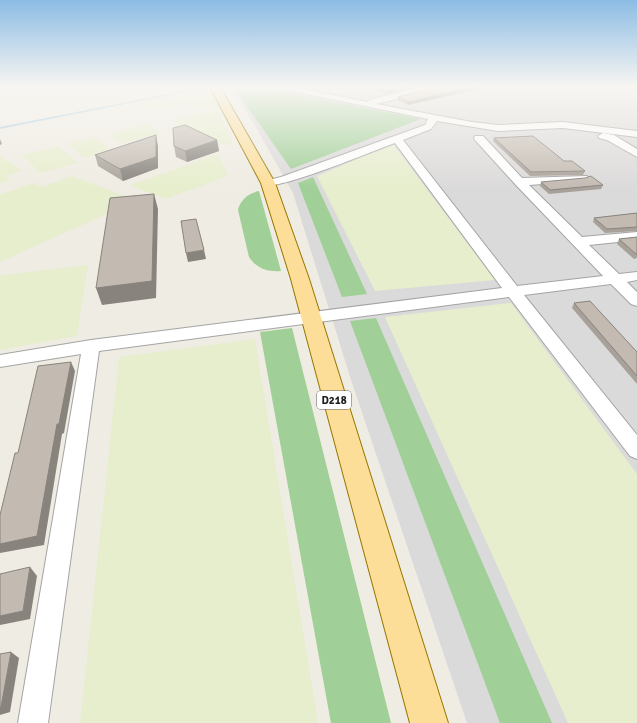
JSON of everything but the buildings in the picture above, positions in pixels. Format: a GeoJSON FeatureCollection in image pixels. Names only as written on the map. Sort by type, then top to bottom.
{"type":"FeatureCollection","features":[{"type":"Feature","properties":{"kind":"main road","name":"D218"},"geometry":{"type":"LineString","coordinates":[[233,121],[268,183],[300,279],[429,723]]}},
{"type":"Feature","properties":{"kind":"street"},"geometry":{"type":"LineString","coordinates":[[268,183],[284,180],[397,139],[428,127],[432,121]]}},
{"type":"Feature","properties":{"kind":"street"},"geometry":{"type":"LineString","coordinates":[[452,121],[498,128],[563,125],[637,134]]}},
{"type":"Feature","properties":{"kind":"street"},"geometry":{"type":"LineString","coordinates":[[637,154],[610,137],[591,134],[566,132],[479,138],[577,242],[637,301]]}},
{"type":"Feature","properties":{"kind":"street"},"geometry":{"type":"LineString","coordinates":[[397,139],[513,292],[637,450]]}},
{"type":"Feature","properties":{"kind":"street"},"geometry":{"type":"LineString","coordinates":[[519,182],[583,178]]}},
{"type":"Feature","properties":{"kind":"street"},"geometry":{"type":"LineString","coordinates":[[577,242],[637,236]]}},
{"type":"Feature","properties":{"kind":"street"},"geometry":{"type":"LineString","coordinates":[[0,362],[91,346],[637,276]]}},
{"type":"Feature","properties":{"kind":"street"},"geometry":{"type":"LineString","coordinates":[[33,723],[91,346]]}},
{"type":"Feature","properties":{"kind":"shaded area"},"geometry":{"type":"Polygon","coordinates":[[[252,121],[637,121],[637,723],[467,723],[351,380],[293,193],[252,121]]]}},
{"type":"Feature","properties":{"kind":"green space"},"geometry":{"type":"Polygon","coordinates":[[[172,121],[222,121],[233,144],[226,146],[172,121]]]}},
{"type":"Feature","properties":{"kind":"green space"},"geometry":{"type":"Polygon","coordinates":[[[257,121],[416,121],[291,169],[257,121]]]}},
{"type":"Feature","properties":{"kind":"green space"},"geometry":{"type":"Polygon","coordinates":[[[147,125],[160,134],[121,143],[109,134],[147,125]]]}},
{"type":"Feature","properties":{"kind":"green space"},"geometry":{"type":"Polygon","coordinates":[[[95,137],[112,151],[84,158],[68,143],[95,137]]]}},
{"type":"Feature","properties":{"kind":"green space"},"geometry":{"type":"Polygon","coordinates":[[[393,144],[495,280],[375,291],[317,176],[393,144]]]}},
{"type":"Feature","properties":{"kind":"green space"},"geometry":{"type":"Polygon","coordinates":[[[58,146],[78,163],[40,173],[22,155],[58,146]]]}},
{"type":"Feature","properties":{"kind":"green space"},"geometry":{"type":"Polygon","coordinates":[[[218,154],[228,176],[166,199],[130,185],[218,154]]]}},
{"type":"Feature","properties":{"kind":"green space"},"geometry":{"type":"Polygon","coordinates":[[[0,155],[22,171],[6,176],[10,180],[0,183],[0,155]]]}},
{"type":"Feature","properties":{"kind":"green space"},"geometry":{"type":"Polygon","coordinates":[[[72,176],[146,204],[109,213],[0,262],[0,195],[33,183],[42,187],[72,176]]]}},
{"type":"Feature","properties":{"kind":"green space"},"geometry":{"type":"Polygon","coordinates":[[[313,177],[367,294],[342,297],[298,183],[313,177]]]}},
{"type":"Feature","properties":{"kind":"green space"},"geometry":{"type":"Polygon","coordinates":[[[259,191],[281,271],[263,269],[249,257],[238,210],[241,203],[246,198],[252,193],[259,191]]]}},
{"type":"Feature","properties":{"kind":"green space"},"geometry":{"type":"Polygon","coordinates":[[[88,265],[77,336],[0,350],[0,277],[3,275],[88,265]]]}},
{"type":"Feature","properties":{"kind":"green space"},"geometry":{"type":"Polygon","coordinates":[[[511,303],[637,474],[637,723],[568,723],[385,317],[511,303]]]}},
{"type":"Feature","properties":{"kind":"green space"},"geometry":{"type":"Polygon","coordinates":[[[376,318],[552,723],[500,723],[350,321],[376,318]]]}},
{"type":"Feature","properties":{"kind":"green space"},"geometry":{"type":"Polygon","coordinates":[[[292,328],[391,723],[331,723],[260,332],[292,328]]]}},
{"type":"Feature","properties":{"kind":"green space"},"geometry":{"type":"Polygon","coordinates":[[[255,339],[318,723],[80,723],[119,357],[255,339]]]}},
{"type":"Feature","properties":{"kind":"waterway"},"geometry":{"type":"LineString","coordinates":[[0,128],[37,121]]}}]}
